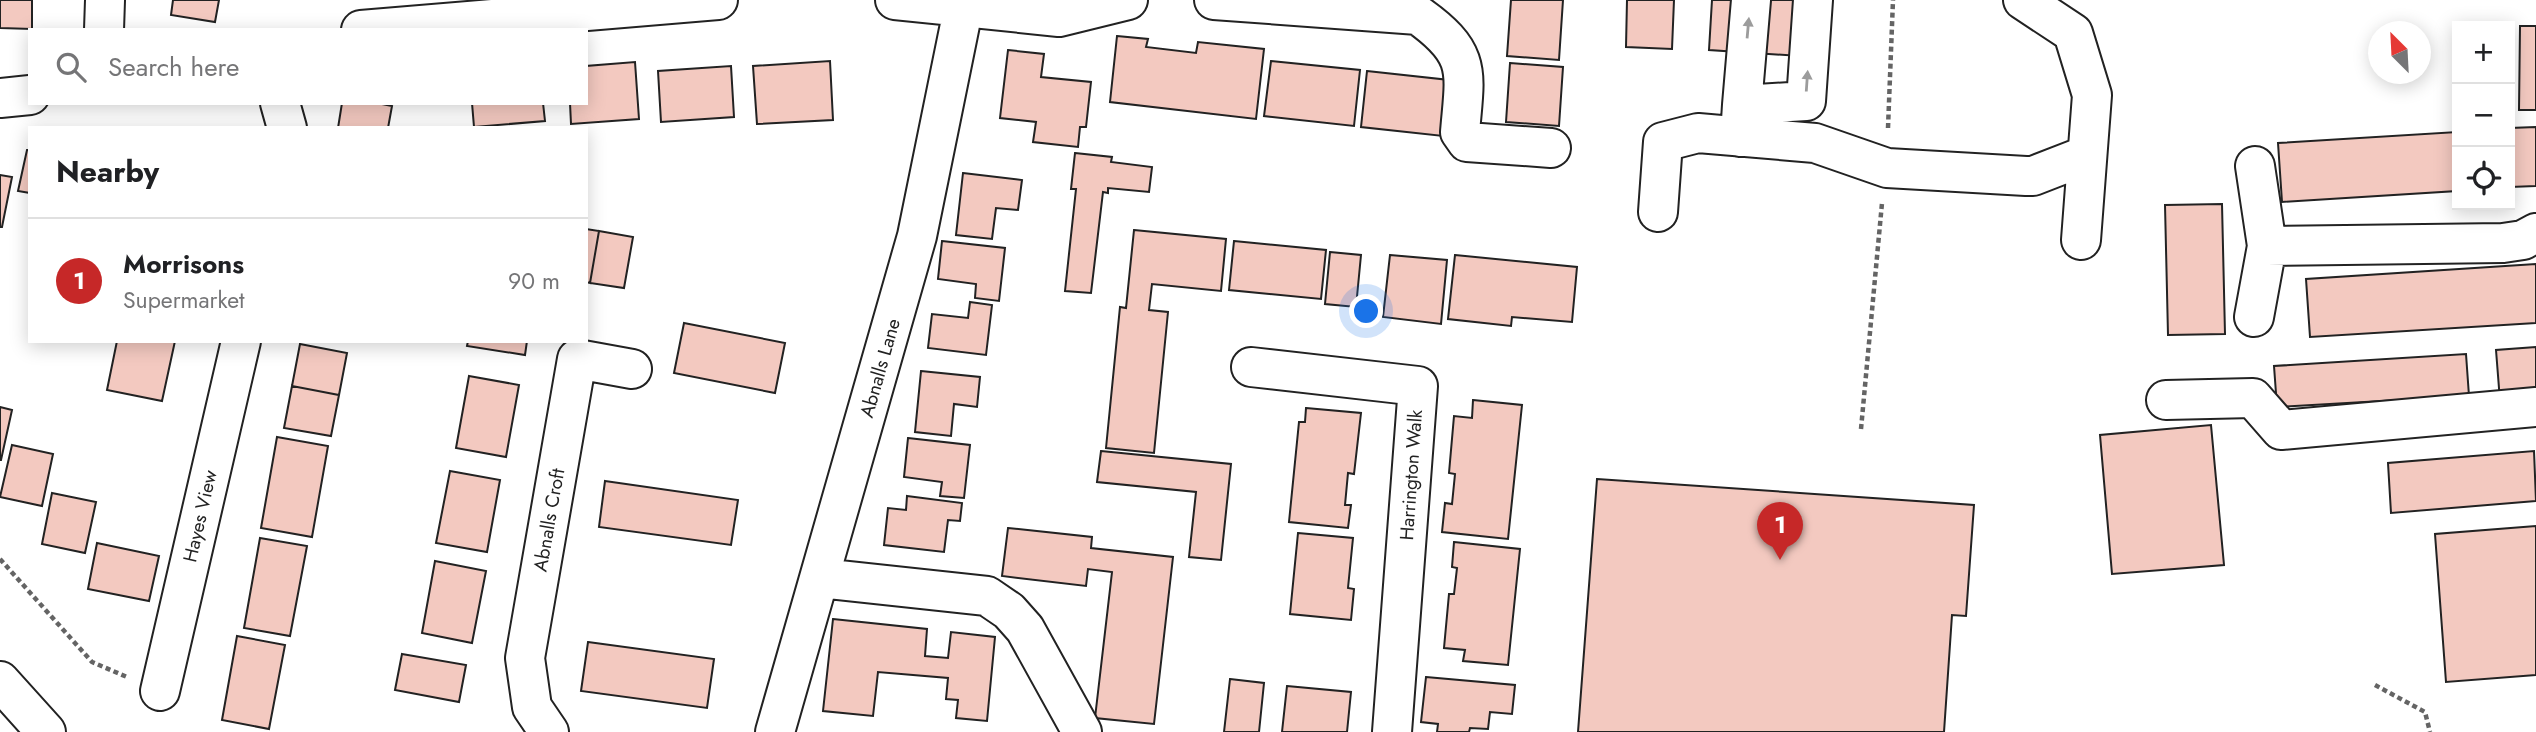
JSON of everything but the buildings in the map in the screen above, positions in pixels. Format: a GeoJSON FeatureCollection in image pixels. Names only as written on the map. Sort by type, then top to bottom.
{"type":"FeatureCollection","features":[{"type":"Feature","properties":{"kind":"main road"},"geometry":{"type":"LineString","coordinates":[[104,28],[105,0]]}},
{"type":"Feature","properties":{"kind":"main road"},"geometry":{"type":"LineString","coordinates":[[385,28],[718,0]]}},
{"type":"Feature","properties":{"kind":"main road"},"geometry":{"type":"LineString","coordinates":[[895,0],[964,3],[1059,17],[1121,1]]}},
{"type":"Feature","properties":{"kind":"main road"},"geometry":{"type":"LineString","coordinates":[[1214,0],[1418,15],[1435,27],[1459,55],[1465,74],[1460,132],[1467,142],[1551,148]]}},
{"type":"Feature","properties":{"kind":"main road"},"geometry":{"type":"LineString","coordinates":[[1741,121],[1751,0]]}},
{"type":"Feature","properties":{"kind":"main road"},"geometry":{"type":"LineString","coordinates":[[1658,212],[1663,142],[1806,101],[1813,0]]}},
{"type":"Feature","properties":{"kind":"main road"},"geometry":{"type":"LineString","coordinates":[[2022,0],[2073,33],[2092,95],[2081,240]]}},
{"type":"Feature","properties":{"kind":"main road","name":"Abnalls Lane"},"geometry":{"type":"LineString","coordinates":[[775,732],[917,236],[964,3]]}},
{"type":"Feature","properties":{"kind":"main road"},"geometry":{"type":"LineString","coordinates":[[0,98],[28,95]]}},
{"type":"Feature","properties":{"kind":"main road"},"geometry":{"type":"LineString","coordinates":[[281,105],[286,126]]}},
{"type":"Feature","properties":{"kind":"main road"},"geometry":{"type":"LineString","coordinates":[[1741,121],[1887,168],[2034,176],[2087,155]]}},
{"type":"Feature","properties":{"kind":"main road"},"geometry":{"type":"LineString","coordinates":[[2254,317],[2267,246],[2255,166]]}},
{"type":"Feature","properties":{"kind":"main road"},"geometry":{"type":"LineString","coordinates":[[2267,246],[2503,243],[2523,240],[2536,233]]}},
{"type":"Feature","properties":{"kind":"main road","name":"Hayes View"},"geometry":{"type":"LineString","coordinates":[[159,691],[241,343]]}},
{"type":"Feature","properties":{"kind":"main road","name":"Abnalls Croft"},"geometry":{"type":"LineString","coordinates":[[549,732],[532,707],[526,658],[577,359],[632,369]]}},
{"type":"Feature","properties":{"kind":"main road","name":"Harrington Walk"},"geometry":{"type":"LineString","coordinates":[[1251,367],[1418,386],[1392,732]]}},
{"type":"Feature","properties":{"kind":"main road"},"geometry":{"type":"LineString","coordinates":[[2166,400],[2253,398],[2281,430],[2536,407]]}},
{"type":"Feature","properties":{"kind":"main road"},"geometry":{"type":"LineString","coordinates":[[820,578],[987,596],[1009,611],[1025,629],[1082,732]]}},
{"type":"Feature","properties":{"kind":"main road"},"geometry":{"type":"LineString","coordinates":[[0,681],[46,732]]}},
{"type":"Feature","properties":{"kind":"path"},"geometry":{"type":"LineString","coordinates":[[1861,429],[1887,168],[1893,0]]}},
{"type":"Feature","properties":{"kind":"path"},"geometry":{"type":"LineString","coordinates":[[0,559],[92,662],[159,691]]}},
{"type":"Feature","properties":{"kind":"path"},"geometry":{"type":"LineString","coordinates":[[2375,685],[2425,712],[2430,732]]}},
{"type":"Feature","properties":{"kind":"place","name":"Morrisons"},"geometry":{"type":"Point","coordinates":[1780,560]}}]}
